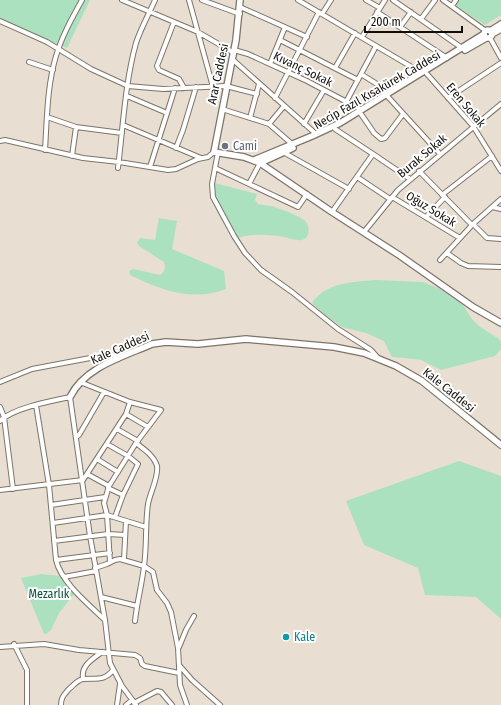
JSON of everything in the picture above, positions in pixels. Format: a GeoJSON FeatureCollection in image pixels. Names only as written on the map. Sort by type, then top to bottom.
{"type":"FeatureCollection","features":[{"type":"Feature","properties":{"kind":"street"},"geometry":{"type":"LineString","coordinates":[[45,150],[47,117],[53,70],[59,48],[82,0]]}},
{"type":"Feature","properties":{"kind":"street","name":"Kıvanç Sokak"},"geometry":{"type":"LineString","coordinates":[[122,0],[198,32],[234,51],[248,54],[288,72],[324,90],[362,112]]}},
{"type":"Feature","properties":{"kind":"street"},"geometry":{"type":"LineString","coordinates":[[118,168],[128,86],[137,41],[155,0]]}},
{"type":"Feature","properties":{"kind":"street"},"geometry":{"type":"LineString","coordinates":[[189,0],[213,87]]}},
{"type":"Feature","properties":{"kind":"street"},"geometry":{"type":"LineString","coordinates":[[202,0],[240,14]]}},
{"type":"Feature","properties":{"kind":"street","name":"Arar Caddesi"},"geometry":{"type":"LineString","coordinates":[[216,152],[226,86],[240,14],[240,0]]}},
{"type":"Feature","properties":{"kind":"street","name":"Eren Sokak"},"geometry":{"type":"LineString","coordinates":[[298,0],[424,74],[473,126],[501,171]]}},
{"type":"Feature","properties":{"kind":"street"},"geometry":{"type":"LineString","coordinates":[[275,98],[306,37],[331,0]]}},
{"type":"Feature","properties":{"kind":"street"},"geometry":{"type":"LineString","coordinates":[[366,0],[400,27],[447,58]]}},
{"type":"Feature","properties":{"kind":"street"},"geometry":{"type":"LineString","coordinates":[[362,37],[385,0]]}},
{"type":"Feature","properties":{"kind":"street"},"geometry":{"type":"LineString","coordinates":[[393,0],[462,48]]}},
{"type":"Feature","properties":{"kind":"street"},"geometry":{"type":"LineString","coordinates":[[421,19],[435,0]]}},
{"type":"Feature","properties":{"kind":"street"},"geometry":{"type":"LineString","coordinates":[[443,0],[488,34],[501,58]]}},
{"type":"Feature","properties":{"kind":"street"},"geometry":{"type":"LineString","coordinates":[[452,6],[456,0]]}},
{"type":"Feature","properties":{"kind":"street"},"geometry":{"type":"LineString","coordinates":[[240,7],[306,37]]}},
{"type":"Feature","properties":{"kind":"street"},"geometry":{"type":"LineString","coordinates":[[400,27],[411,12]]}},
{"type":"Feature","properties":{"kind":"street"},"geometry":{"type":"LineString","coordinates":[[0,22],[59,48],[91,69],[128,86],[154,89],[226,86],[256,94]]}},
{"type":"Feature","properties":{"kind":"street"},"geometry":{"type":"LineString","coordinates":[[174,22],[157,66],[159,70],[179,80],[184,88]]}},
{"type":"Feature","properties":{"kind":"street","name":"Necip Fazıl Kısakürek Caddesi"},"geometry":{"type":"LineString","coordinates":[[260,162],[334,129],[488,34],[501,24]]}},
{"type":"Feature","properties":{"kind":"street"},"geometry":{"type":"LineString","coordinates":[[270,64],[285,27]]}},
{"type":"Feature","properties":{"kind":"street","name":"Necip Fazıl Kısakürek Caddesi"},"geometry":{"type":"LineString","coordinates":[[424,74],[462,48],[501,28]]}},
{"type":"Feature","properties":{"kind":"street"},"geometry":{"type":"LineString","coordinates":[[336,68],[355,33]]}},
{"type":"Feature","properties":{"kind":"street"},"geometry":{"type":"LineString","coordinates":[[280,40],[358,80]]}},
{"type":"Feature","properties":{"kind":"street"},"geometry":{"type":"LineString","coordinates":[[346,102],[376,46]]}},
{"type":"Feature","properties":{"kind":"street"},"geometry":{"type":"LineString","coordinates":[[232,59],[316,134]]}},
{"type":"Feature","properties":{"kind":"street"},"geometry":{"type":"LineString","coordinates":[[29,62],[53,70]]}},
{"type":"Feature","properties":{"kind":"street"},"geometry":{"type":"LineString","coordinates":[[448,98],[501,63]]}},
{"type":"Feature","properties":{"kind":"street"},"geometry":{"type":"LineString","coordinates":[[361,74],[378,84],[440,154]]}},
{"type":"Feature","properties":{"kind":"street"},"geometry":{"type":"LineString","coordinates":[[250,118],[259,84]]}},
{"type":"Feature","properties":{"kind":"street"},"geometry":{"type":"LineString","coordinates":[[176,148],[196,87]]}},
{"type":"Feature","properties":{"kind":"street"},"geometry":{"type":"LineString","coordinates":[[150,167],[175,88]]}},
{"type":"Feature","properties":{"kind":"street"},"geometry":{"type":"LineString","coordinates":[[304,124],[324,90]]}},
{"type":"Feature","properties":{"kind":"street"},"geometry":{"type":"LineString","coordinates":[[127,96],[167,113]]}},
{"type":"Feature","properties":{"kind":"street","name":"Burak Sokak"},"geometry":{"type":"LineString","coordinates":[[364,232],[398,190],[501,104]]}},
{"type":"Feature","properties":{"kind":"street"},"geometry":{"type":"LineString","coordinates":[[269,124],[284,106]]}},
{"type":"Feature","properties":{"kind":"street"},"geometry":{"type":"LineString","coordinates":[[222,109],[269,124],[292,144]]}},
{"type":"Feature","properties":{"kind":"street"},"geometry":{"type":"LineString","coordinates":[[362,112],[376,135],[383,139],[403,114]]}},
{"type":"Feature","properties":{"kind":"street","name":"Necip Fazıl Kısakürek Caddesi"},"geometry":{"type":"LineString","coordinates":[[254,160],[316,134],[362,112]]}},
{"type":"Feature","properties":{"kind":"street"},"geometry":{"type":"LineString","coordinates":[[47,117],[76,127],[122,133]]}},
{"type":"Feature","properties":{"kind":"street"},"geometry":{"type":"LineString","coordinates":[[123,125],[201,158]]}},
{"type":"Feature","properties":{"kind":"street"},"geometry":{"type":"LineString","coordinates":[[72,156],[76,127]]}},
{"type":"Feature","properties":{"kind":"street"},"geometry":{"type":"LineString","coordinates":[[334,129],[410,179]]}},
{"type":"Feature","properties":{"kind":"street"},"geometry":{"type":"LineString","coordinates":[[0,141],[5,140],[93,160],[119,162],[173,170],[201,158],[208,157],[216,152],[244,157],[260,162],[469,305],[501,323]]}},
{"type":"Feature","properties":{"kind":"street"},"geometry":{"type":"LineString","coordinates":[[216,152],[212,187],[213,197],[234,236],[249,258],[261,270],[292,292],[333,325],[367,347],[378,358]]}},
{"type":"Feature","properties":{"kind":"street"},"geometry":{"type":"LineString","coordinates":[[283,152],[349,188]]}},
{"type":"Feature","properties":{"kind":"street"},"geometry":{"type":"LineString","coordinates":[[332,212],[373,154]]}},
{"type":"Feature","properties":{"kind":"street"},"geometry":{"type":"LineString","coordinates":[[426,217],[444,196],[492,156]]}},
{"type":"Feature","properties":{"kind":"street"},"geometry":{"type":"LineString","coordinates":[[249,184],[260,162]]}},
{"type":"Feature","properties":{"kind":"street"},"geometry":{"type":"LineString","coordinates":[[215,168],[298,207],[307,194]]}},
{"type":"Feature","properties":{"kind":"street"},"geometry":{"type":"LineString","coordinates":[[419,171],[487,238],[501,239]]}},
{"type":"Feature","properties":{"kind":"street","name":"Oğuz Sokak"},"geometry":{"type":"LineString","coordinates":[[357,177],[460,238]]}},
{"type":"Feature","properties":{"kind":"street"},"geometry":{"type":"LineString","coordinates":[[440,260],[473,224],[501,199]]}},
{"type":"Feature","properties":{"kind":"street"},"geometry":{"type":"LineString","coordinates":[[492,206],[501,209]]}},
{"type":"Feature","properties":{"kind":"street"},"geometry":{"type":"LineString","coordinates":[[447,253],[468,266],[501,267]]}},
{"type":"Feature","properties":{"kind":"street","name":"Kale Caddesi"},"geometry":{"type":"LineString","coordinates":[[70,397],[80,382],[90,374],[118,359],[159,342],[192,345],[246,339],[343,348],[378,358],[401,368],[422,381],[501,445]]}},
{"type":"Feature","properties":{"kind":"street"},"geometry":{"type":"LineString","coordinates":[[0,382],[32,369],[110,354],[114,355],[118,359]]}},
{"type":"Feature","properties":{"kind":"street"},"geometry":{"type":"LineString","coordinates":[[80,382],[130,402],[161,410],[137,442],[109,487],[105,497],[104,502],[107,515],[110,562]]}},
{"type":"Feature","properties":{"kind":"street"},"geometry":{"type":"LineString","coordinates":[[76,437],[79,435],[104,392]]}},
{"type":"Feature","properties":{"kind":"street"},"geometry":{"type":"LineString","coordinates":[[0,421],[4,417],[36,404],[70,397],[83,480],[87,518],[105,620],[110,663],[112,670],[134,703]]}},
{"type":"Feature","properties":{"kind":"street"},"geometry":{"type":"LineString","coordinates":[[0,490],[83,480],[126,414],[130,402]]}},
{"type":"Feature","properties":{"kind":"street"},"geometry":{"type":"LineString","coordinates":[[36,404],[49,485],[56,560],[59,570],[83,599],[105,620]]}},
{"type":"Feature","properties":{"kind":"street"},"geometry":{"type":"LineString","coordinates":[[0,407],[4,417],[13,489]]}},
{"type":"Feature","properties":{"kind":"street"},"geometry":{"type":"LineString","coordinates":[[126,414],[148,427]]}},
{"type":"Feature","properties":{"kind":"street"},"geometry":{"type":"LineString","coordinates":[[116,429],[137,442],[155,460],[157,468],[157,474],[149,504],[144,566],[135,621]]}},
{"type":"Feature","properties":{"kind":"street"},"geometry":{"type":"LineString","coordinates":[[107,444],[128,456],[138,464],[123,495],[115,517]]}},
{"type":"Feature","properties":{"kind":"street"},"geometry":{"type":"LineString","coordinates":[[97,459],[118,472]]}},
{"type":"Feature","properties":{"kind":"street"},"geometry":{"type":"LineString","coordinates":[[87,474],[123,495]]}},
{"type":"Feature","properties":{"kind":"street"},"geometry":{"type":"LineString","coordinates":[[51,505],[105,497]]}},
{"type":"Feature","properties":{"kind":"street"},"geometry":{"type":"LineString","coordinates":[[53,523],[107,515],[146,527]]}},
{"type":"Feature","properties":{"kind":"street"},"geometry":{"type":"LineString","coordinates":[[124,559],[126,520]]}},
{"type":"Feature","properties":{"kind":"street"},"geometry":{"type":"LineString","coordinates":[[54,541],[108,534],[125,535]]}},
{"type":"Feature","properties":{"kind":"street"},"geometry":{"type":"LineString","coordinates":[[56,560],[110,553]]}},
{"type":"Feature","properties":{"kind":"street"},"geometry":{"type":"LineString","coordinates":[[64,577],[96,570],[117,559],[124,559],[144,566],[153,572],[157,590],[170,609],[178,648],[179,673],[182,691],[187,705]]}},
{"type":"Feature","properties":{"kind":"street"},"geometry":{"type":"LineString","coordinates":[[101,597],[137,606]]}},
{"type":"Feature","properties":{"kind":"street"},"geometry":{"type":"LineString","coordinates":[[178,648],[194,616]]}},
{"type":"Feature","properties":{"kind":"street"},"geometry":{"type":"LineString","coordinates":[[0,647],[44,644],[79,650],[136,656],[140,658],[142,664],[145,666],[179,673]]}},
{"type":"Feature","properties":{"kind":"street"},"geometry":{"type":"LineString","coordinates":[[14,645],[26,670],[27,705]]}},
{"type":"Feature","properties":{"kind":"street"},"geometry":{"type":"LineString","coordinates":[[83,678],[85,666],[102,652]]}},
{"type":"Feature","properties":{"kind":"street"},"geometry":{"type":"LineString","coordinates":[[179,664],[192,680],[220,705]]}},
{"type":"Feature","properties":{"kind":"street"},"geometry":{"type":"LineString","coordinates":[[61,705],[63,695],[75,683],[83,678],[102,679],[112,670]]}},
{"type":"Feature","properties":{"kind":"street"},"geometry":{"type":"LineString","coordinates":[[117,705],[120,683]]}},
{"type":"Feature","properties":{"kind":"street"},"geometry":{"type":"LineString","coordinates":[[126,705],[134,703],[158,691],[161,692],[172,705]]}},
{"type":"Feature","properties":{"kind":"green space"},"geometry":{"type":"Polygon","coordinates":[[[0,0],[90,0],[67,48],[0,20],[0,0]]]}},
{"type":"Feature","properties":{"kind":"green space"},"geometry":{"type":"Polygon","coordinates":[[[458,0],[501,0],[501,15],[485,25],[455,5],[458,0]]]}},
{"type":"Feature","properties":{"kind":"green space"},"geometry":{"type":"Polygon","coordinates":[[[211,182],[257,194],[255,200],[258,204],[290,212],[304,220],[308,227],[307,237],[302,240],[295,240],[278,236],[258,235],[245,236],[233,240],[211,197],[211,182]]]}},
{"type":"Feature","properties":{"kind":"green space"},"geometry":{"type":"Polygon","coordinates":[[[159,218],[177,221],[172,249],[224,271],[226,289],[214,293],[189,294],[165,289],[130,275],[129,271],[133,269],[160,275],[164,271],[164,262],[139,246],[137,243],[140,238],[155,240],[159,218]]]}},
{"type":"Feature","properties":{"kind":"green space"},"geometry":{"type":"Polygon","coordinates":[[[376,280],[423,282],[438,288],[463,305],[472,319],[479,326],[499,339],[501,349],[495,356],[441,370],[421,360],[392,357],[384,341],[366,333],[342,327],[312,303],[325,291],[341,284],[376,280]]]}},
{"type":"Feature","properties":{"kind":"green space"},"geometry":{"type":"Polygon","coordinates":[[[459,461],[501,476],[501,619],[476,597],[425,595],[418,568],[364,545],[346,501],[459,461]]]}},
{"type":"Feature","properties":{"kind":"green space","name":"Mezarlık"},"geometry":{"type":"Polygon","coordinates":[[[41,574],[60,576],[76,592],[59,613],[51,630],[46,634],[44,634],[21,578],[41,574]]]}},
{"type":"Feature","properties":{"kind":"place","name":"Cami"},"geometry":{"type":"Point","coordinates":[225,146]}},
{"type":"Feature","properties":{"kind":"place","name":"Kale"},"geometry":{"type":"Point","coordinates":[286,637]}}]}
